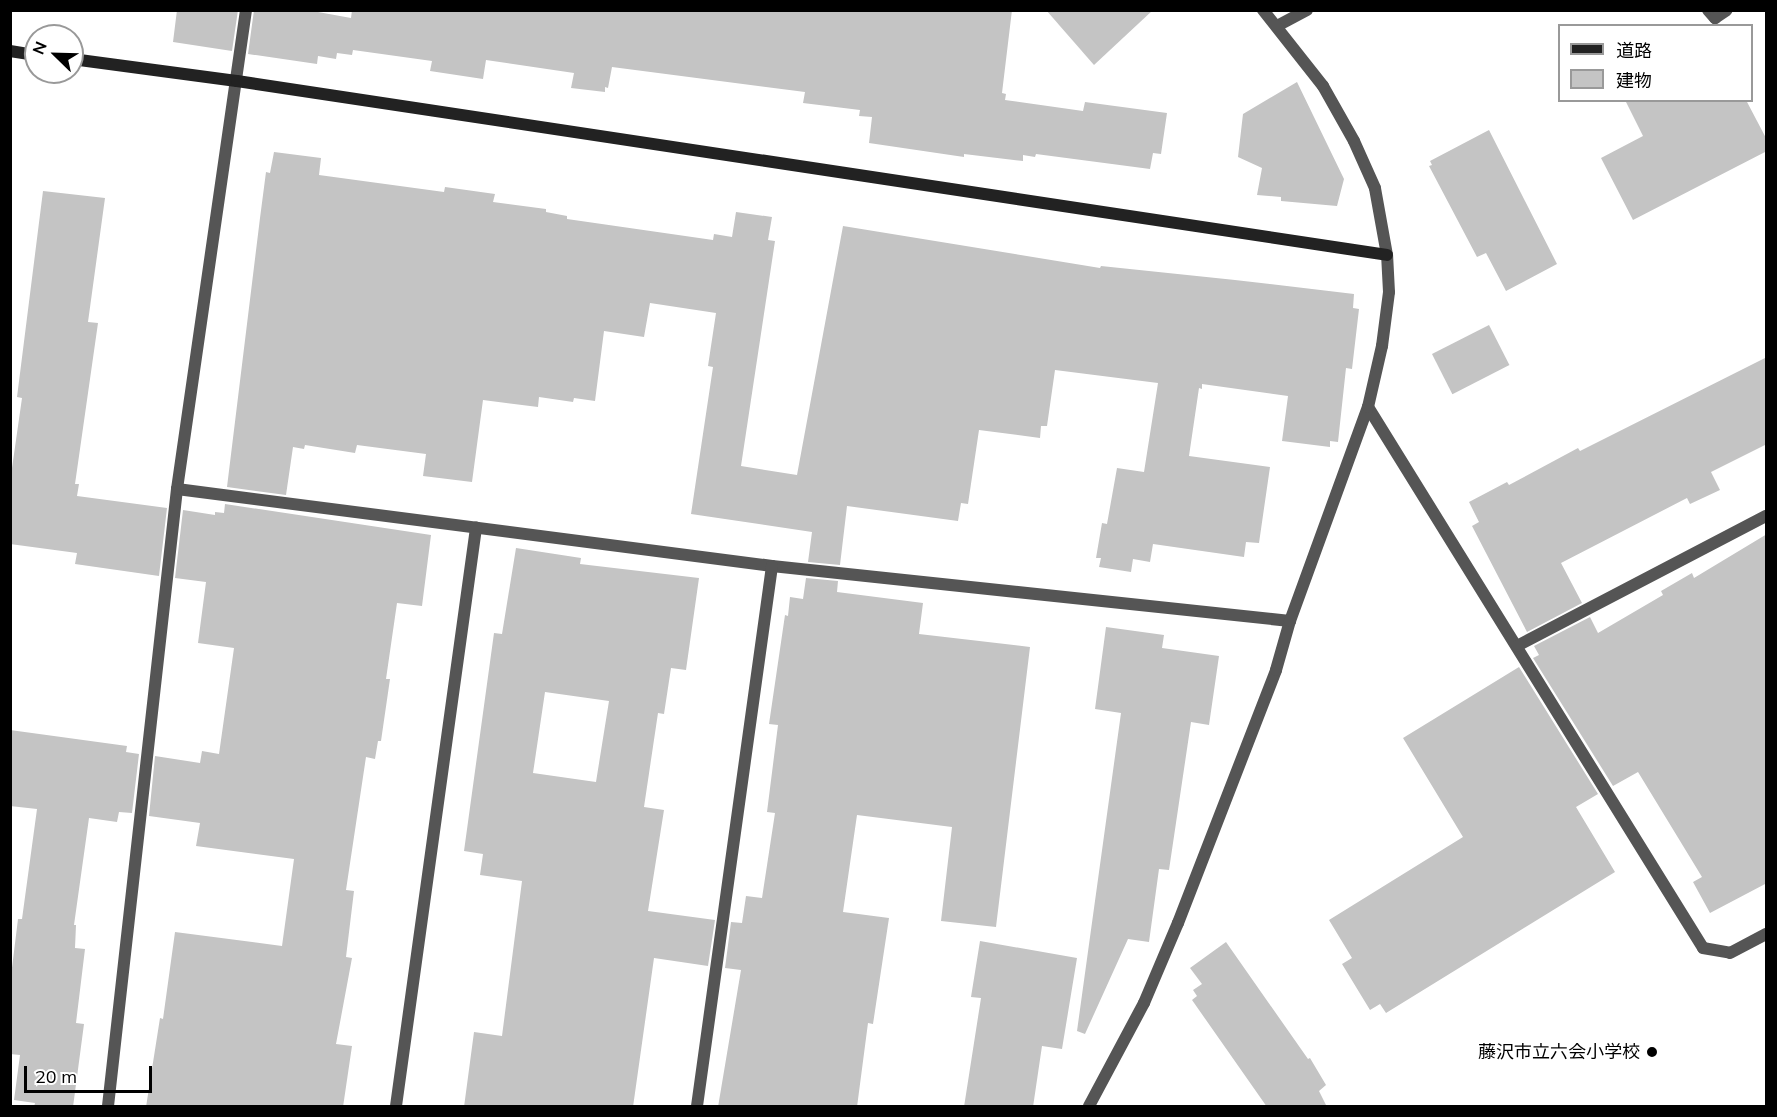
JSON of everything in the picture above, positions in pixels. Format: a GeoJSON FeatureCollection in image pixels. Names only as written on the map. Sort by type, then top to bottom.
{"type":"FeatureCollection","features":[{"type":"Feature","properties":{"kind":"street"},"geometry":{"type":"LineString","coordinates":[[108,1107],[177,489],[246,10]]}},
{"type":"Feature","properties":{"kind":"street"},"geometry":{"type":"LineString","coordinates":[[1089,1107],[1144,1003],[1178,923],[1276,670],[1290,621],[1368,407],[1382,346],[1389,292],[1387,255],[1375,188],[1354,141],[1323,86],[1263,10]]}},
{"type":"Feature","properties":{"kind":"street"},"geometry":{"type":"LineString","coordinates":[[1276,26],[1308,10]]}},
{"type":"Feature","properties":{"kind":"street"},"geometry":{"type":"LineString","coordinates":[[1708,10],[1715,18],[1727,10]]}},
{"type":"Feature","properties":{"kind":"street"},"geometry":{"type":"LineString","coordinates":[[84,61],[237,81],[1387,255]]}},
{"type":"Feature","properties":{"kind":"street"},"geometry":{"type":"LineString","coordinates":[[1368,407],[1703,948],[1730,953],[1767,934]]}},
{"type":"Feature","properties":{"kind":"street"},"geometry":{"type":"LineString","coordinates":[[177,489],[772,566],[1290,621]]}},
{"type":"Feature","properties":{"kind":"street"},"geometry":{"type":"LineString","coordinates":[[1517,646],[1767,516]]}},
{"type":"Feature","properties":{"kind":"street"},"geometry":{"type":"LineString","coordinates":[[396,1107],[476,528]]}},
{"type":"Feature","properties":{"kind":"street"},"geometry":{"type":"LineString","coordinates":[[697,1107],[772,566]]}},
{"type":"Feature","properties":{"kind":"building"},"geometry":{"type":"Polygon","coordinates":[[[177,10],[238,10],[232,51],[173,42],[177,10]]]}},
{"type":"Feature","properties":{"kind":"building"},"geometry":{"type":"Polygon","coordinates":[[[254,10],[307,10],[351,18],[352,10],[1012,10],[1002,93],[1006,94],[1005,100],[1083,111],[1085,102],[1167,113],[1161,154],[1153,153],[1150,169],[1036,154],[1035,157],[1023,155],[1023,161],[964,154],[964,157],[869,143],[872,117],[859,116],[860,110],[803,103],[805,92],[612,67],[608,88],[605,87],[605,92],[571,88],[574,73],[486,60],[483,79],[430,71],[432,61],[353,50],[352,55],[337,53],[336,59],[318,56],[317,64],[248,54],[254,10]]]}},
{"type":"Feature","properties":{"kind":"building"},"geometry":{"type":"Polygon","coordinates":[[[1046,10],[1153,10],[1094,65],[1046,10]]]}},
{"type":"Feature","properties":{"kind":"building"},"geometry":{"type":"Polygon","coordinates":[[[1297,82],[1344,179],[1337,206],[1281,201],[1281,197],[1257,195],[1262,168],[1238,157],[1243,114],[1297,82]]]}},
{"type":"Feature","properties":{"kind":"building"},"geometry":{"type":"Polygon","coordinates":[[[1626,102],[1747,102],[1767,140],[1767,151],[1633,220],[1601,158],[1643,136],[1626,102]]]}},
{"type":"Feature","properties":{"kind":"building"},"geometry":{"type":"Polygon","coordinates":[[[1489,130],[1557,264],[1506,291],[1486,253],[1477,257],[1429,166],[1432,165],[1430,161],[1489,130]]]}},
{"type":"Feature","properties":{"kind":"building"},"geometry":{"type":"Polygon","coordinates":[[[274,152],[321,158],[319,175],[444,192],[445,187],[495,194],[493,202],[546,209],[546,212],[567,216],[567,219],[713,240],[714,234],[732,237],[736,212],[772,217],[768,240],[775,241],[741,466],[797,475],[843,226],[1100,268],[1101,266],[1354,294],[1353,308],[1359,309],[1352,369],[1346,368],[1338,442],[1330,441],[1330,447],[1282,441],[1288,396],[1202,384],[1202,389],[1199,388],[1189,456],[1270,467],[1259,543],[1246,542],[1244,557],[1153,544],[1150,562],[1133,559],[1131,572],[1099,567],[1101,558],[1096,558],[1102,523],[1107,524],[1117,468],[1144,472],[1158,383],[1055,370],[1047,426],[1041,426],[1040,438],[979,430],[968,504],[961,503],[958,521],[847,506],[840,565],[808,562],[812,532],[691,514],[713,367],[708,366],[716,313],[650,303],[644,337],[604,331],[595,401],[574,398],[573,402],[539,397],[538,407],[483,400],[472,482],[423,476],[426,454],[357,445],[355,453],[305,445],[304,449],[293,447],[286,495],[227,487],[266,172],[270,173],[274,152]]]}},
{"type":"Feature","properties":{"kind":"building"},"geometry":{"type":"Polygon","coordinates":[[[43,191],[105,198],[88,322],[98,323],[75,484],[79,484],[77,496],[167,508],[159,576],[75,564],[77,553],[10,544],[10,482],[22,398],[17,397],[43,191]]]}},
{"type":"Feature","properties":{"kind":"building"},"geometry":{"type":"Polygon","coordinates":[[[1489,325],[1509,365],[1452,394],[1432,354],[1489,325]]]}},
{"type":"Feature","properties":{"kind":"building"},"geometry":{"type":"Polygon","coordinates":[[[1767,357],[1767,444],[1711,472],[1720,490],[1690,504],[1687,498],[1561,563],[1582,603],[1527,632],[1472,526],[1479,522],[1469,502],[1507,482],[1509,485],[1578,448],[1580,451],[1767,357]]]}},
{"type":"Feature","properties":{"kind":"building"},"geometry":{"type":"Polygon","coordinates":[[[225,504],[431,535],[422,606],[397,603],[386,679],[390,679],[381,741],[378,741],[375,759],[366,757],[346,890],[354,891],[346,957],[352,958],[336,1044],[352,1046],[343,1107],[146,1107],[160,1018],[163,1019],[175,932],[282,946],[294,859],[196,846],[200,823],[149,816],[155,756],[200,763],[202,751],[219,754],[234,648],[198,643],[206,582],[175,578],[183,510],[215,515],[215,512],[224,513],[225,504]]]}},
{"type":"Feature","properties":{"kind":"building"},"geometry":{"type":"Polygon","coordinates":[[[1767,534],[1767,883],[1710,913],[1693,882],[1702,877],[1638,772],[1613,786],[1533,658],[1539,655],[1534,646],[1590,617],[1598,633],[1663,595],[1661,591],[1692,573],[1694,578],[1767,534]]]}},
{"type":"Feature","properties":{"kind":"building"},"geometry":{"type":"Polygon","coordinates":[[[516,548],[581,558],[580,564],[699,578],[686,670],[671,668],[664,714],[658,713],[644,807],[664,810],[648,911],[715,920],[708,966],[654,958],[633,1107],[464,1107],[474,1032],[502,1036],[522,881],[480,875],[483,854],[464,851],[494,633],[502,634],[516,548]],[[545,692],[533,773],[596,782],[609,701],[545,692]]]}},
{"type":"Feature","properties":{"kind":"building"},"geometry":{"type":"Polygon","coordinates":[[[806,578],[838,581],[837,592],[923,603],[919,634],[1030,647],[996,927],[941,921],[952,827],[857,815],[843,912],[889,918],[873,1024],[868,1023],[857,1107],[718,1107],[741,970],[725,968],[731,922],[742,923],[746,896],[762,898],[775,813],[767,812],[778,725],[769,724],[785,615],[788,616],[790,597],[803,599],[806,578]]]}},
{"type":"Feature","properties":{"kind":"building"},"geometry":{"type":"Polygon","coordinates":[[[1106,627],[1164,635],[1162,648],[1219,656],[1209,725],[1191,722],[1169,870],[1159,869],[1149,942],[1128,939],[1085,1034],[1077,1031],[1121,713],[1095,709],[1106,627]]]}},
{"type":"Feature","properties":{"kind":"building"},"geometry":{"type":"Polygon","coordinates":[[[1519,667],[1598,794],[1576,807],[1615,872],[1386,1013],[1380,1004],[1370,1010],[1342,964],[1352,958],[1329,920],[1463,837],[1403,738],[1519,667]]]}},
{"type":"Feature","properties":{"kind":"building"},"geometry":{"type":"Polygon","coordinates":[[[10,730],[127,746],[126,752],[139,754],[132,813],[119,812],[117,822],[89,818],[74,925],[76,925],[75,948],[85,949],[76,1023],[84,1024],[73,1107],[34,1107],[35,1103],[14,1100],[20,1055],[10,1054],[10,984],[18,919],[22,919],[37,809],[10,806],[10,730]]]}},
{"type":"Feature","properties":{"kind":"building"},"geometry":{"type":"Polygon","coordinates":[[[980,941],[1077,958],[1062,1049],[1042,1046],[1033,1107],[964,1107],[981,998],[971,997],[980,941]]]}},
{"type":"Feature","properties":{"kind":"building"},"geometry":{"type":"Polygon","coordinates":[[[1226,942],[1308,1059],[1310,1058],[1326,1085],[1319,1091],[1327,1107],[1267,1107],[1192,1000],[1197,996],[1193,990],[1202,984],[1190,968],[1226,942]]]}},
{"type":"Feature","properties":{"kind":"place","name":"藤沢市立六会小学校"},"geometry":{"type":"Point","coordinates":[1652,1052]}}]}
